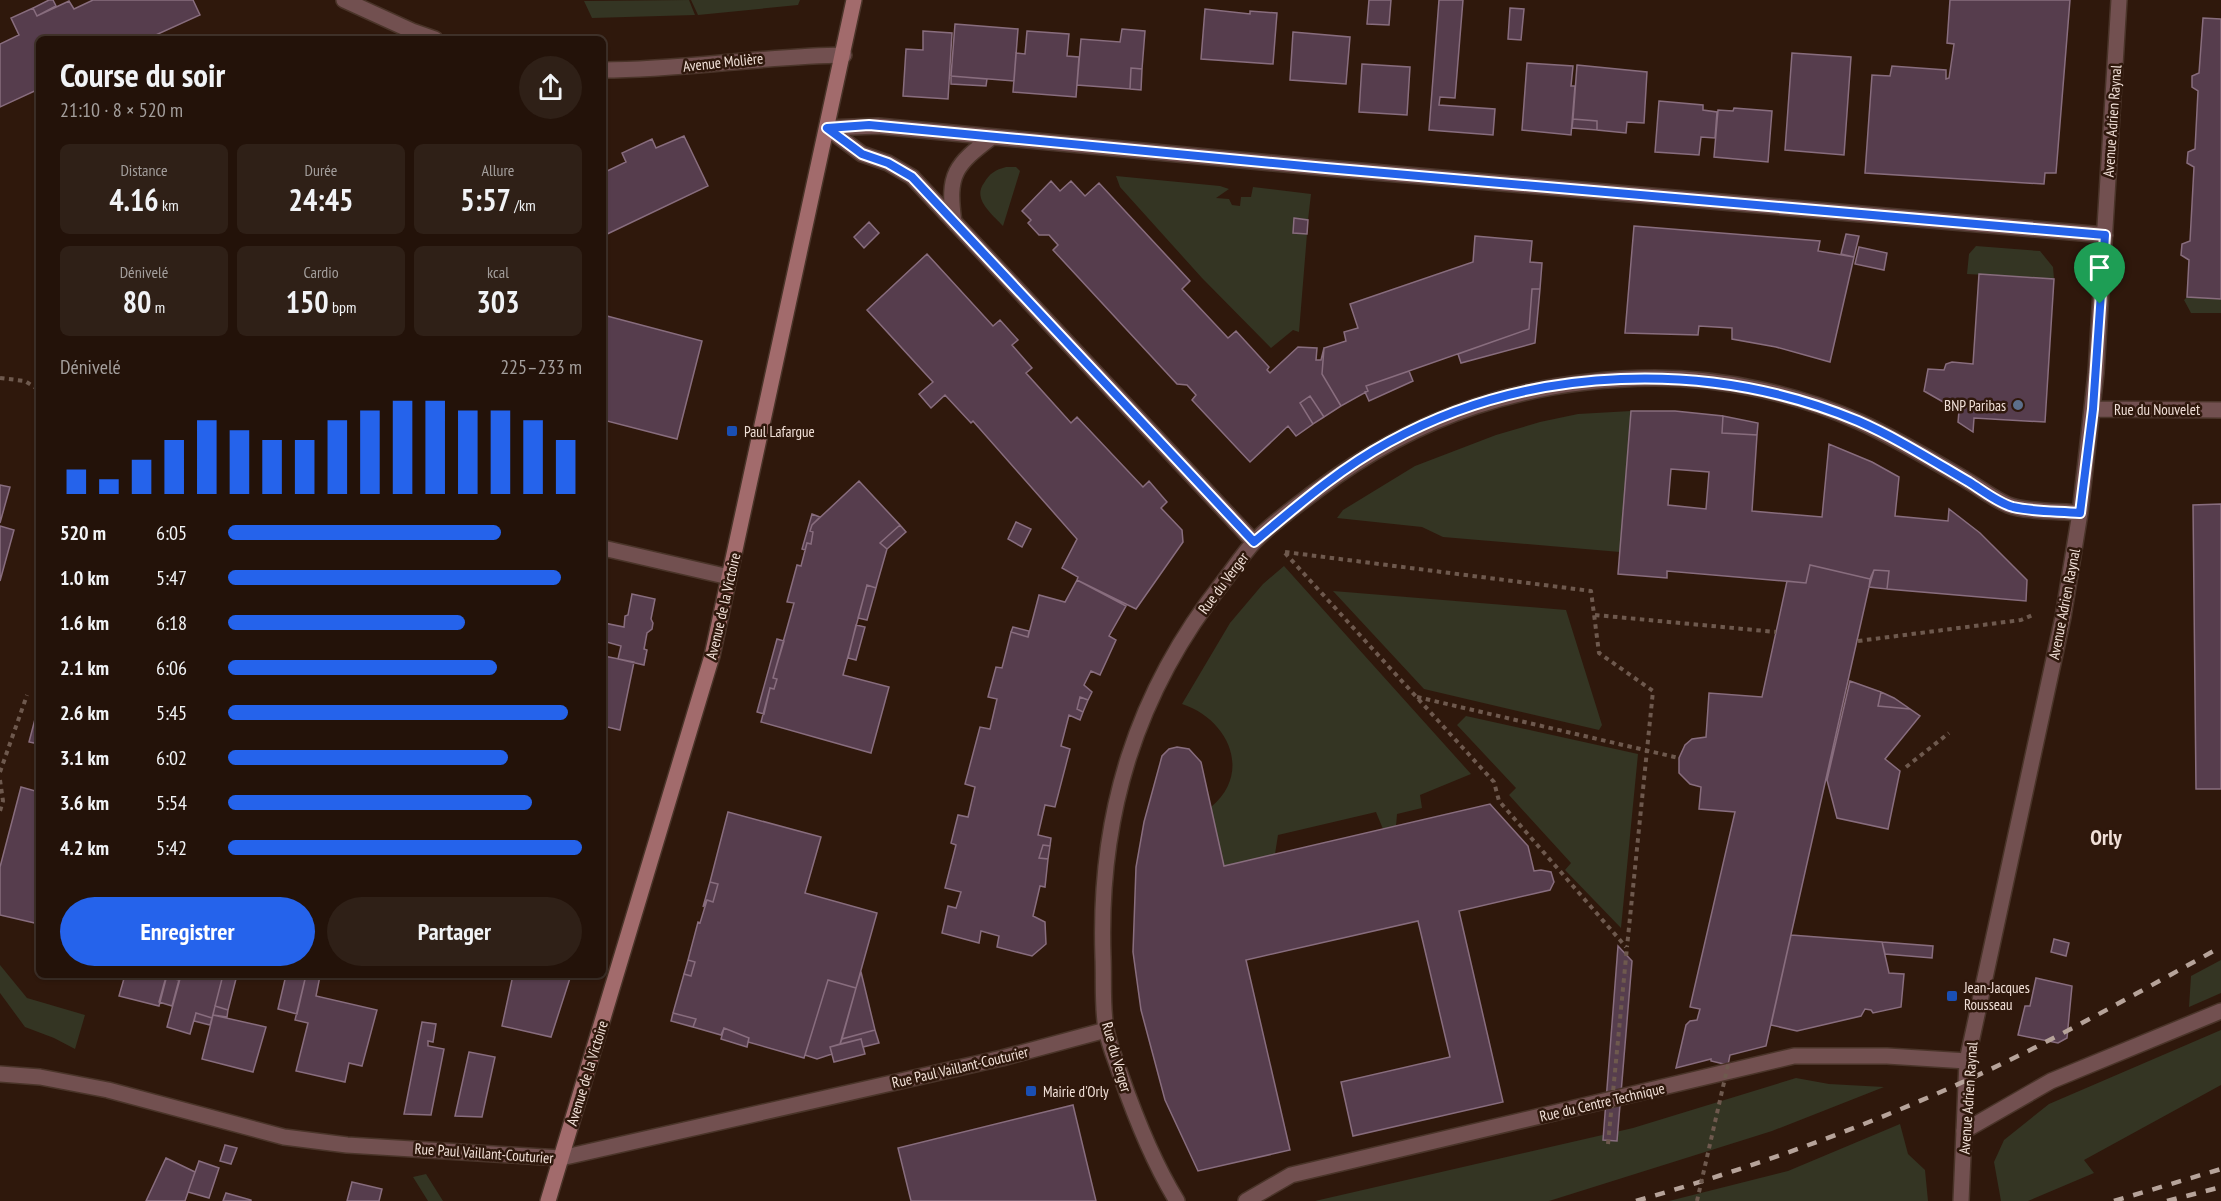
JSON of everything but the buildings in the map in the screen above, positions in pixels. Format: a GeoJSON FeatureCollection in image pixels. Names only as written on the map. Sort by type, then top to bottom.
{"type":"FeatureCollection","features":[{"type":"Feature","properties":{"kind":"street"},"geometry":{"type":"LineString","coordinates":[[344,0],[426,36]]}},
{"type":"Feature","properties":{"kind":"street","name":"Avenue de la Victoire"},"geometry":{"type":"LineString","coordinates":[[548,1201],[712,656],[844,55],[854,0]]}},
{"type":"Feature","properties":{"kind":"street","name":"Avenue Adrien Raynal"},"geometry":{"type":"LineString","coordinates":[[1961,1201],[1967,1061],[2063,617],[2080,513],[2093,409],[2119,0]]}},
{"type":"Feature","properties":{"kind":"street","name":"Avenue Molière"},"geometry":{"type":"LineString","coordinates":[[606,70],[644,70],[788,56],[844,55]]}},
{"type":"Feature","properties":{"kind":"street"},"geometry":{"type":"LineString","coordinates":[[827,128],[869,125],[1326,168],[2105,235]]}},
{"type":"Feature","properties":{"kind":"street"},"geometry":{"type":"LineString","coordinates":[[827,128],[862,154],[888,163],[912,177],[1254,542]]}},
{"type":"Feature","properties":{"kind":"street"},"geometry":{"type":"LineString","coordinates":[[954,223],[952,190],[958,167],[965,157],[992,137]]}},
{"type":"Feature","properties":{"kind":"street","name":"Rue du Verger"},"geometry":{"type":"LineString","coordinates":[[1177,1201],[1156,1165],[1106,1030],[1103,887],[1116,799],[1142,719],[1166,668],[1203,608],[1254,542],[1292,509],[1342,472],[1389,442],[1474,406],[1515,395],[1586,382],[1622,379],[1694,381],[1785,396],[1860,422],[1912,448],[2011,506],[2080,513]]}},
{"type":"Feature","properties":{"kind":"street","name":"Rue du Nouvelet"},"geometry":{"type":"LineString","coordinates":[[2093,409],[2221,410]]}},
{"type":"Feature","properties":{"kind":"street"},"geometry":{"type":"LineString","coordinates":[[606,549],[729,577]]}},
{"type":"Feature","properties":{"kind":"street"},"geometry":{"type":"LineString","coordinates":[[1964,1131],[2051,1081],[2221,1011]]}},
{"type":"Feature","properties":{"kind":"street","name":"Rue Paul Vaillant-Couturier"},"geometry":{"type":"LineString","coordinates":[[1,1073],[40,1077],[108,1090],[284,1137],[347,1145],[561,1158],[1002,1058],[1106,1030]]}},
{"type":"Feature","properties":{"kind":"street","name":"Rue du Centre Technique"},"geometry":{"type":"LineString","coordinates":[[1246,1201],[1291,1175],[1794,1056],[1887,1056],[1967,1061]]}},
{"type":"Feature","properties":{"kind":"path"},"geometry":{"type":"LineString","coordinates":[[0,378],[25,381],[36,388]]}},
{"type":"Feature","properties":{"kind":"path"},"geometry":{"type":"LineString","coordinates":[[1608,1144],[1653,691],[1599,653],[1591,591],[1284,552],[1494,782],[1499,801],[1627,947]]}},
{"type":"Feature","properties":{"kind":"path"},"geometry":{"type":"LineString","coordinates":[[1858,641],[2021,620],[2034,614],[2063,617]]}},
{"type":"Feature","properties":{"kind":"path"},"geometry":{"type":"LineString","coordinates":[[1594,615],[1776,632]]}},
{"type":"Feature","properties":{"kind":"path"},"geometry":{"type":"LineString","coordinates":[[0,772],[27,695]]}},
{"type":"Feature","properties":{"kind":"path"},"geometry":{"type":"LineString","coordinates":[[1416,697],[1679,758]]}},
{"type":"Feature","properties":{"kind":"path"},"geometry":{"type":"LineString","coordinates":[[1906,767],[1949,733]]}},
{"type":"Feature","properties":{"kind":"path"},"geometry":{"type":"LineString","coordinates":[[0,780],[3,801],[0,812]]}},
{"type":"Feature","properties":{"kind":"path"},"geometry":{"type":"LineString","coordinates":[[1697,1201],[1728,1065]]}},
{"type":"Feature","properties":{"kind":"green space"},"geometry":{"type":"Polygon","coordinates":[[[689,0],[695,15],[592,18],[584,1],[689,0]]]}},
{"type":"Feature","properties":{"kind":"green space"},"geometry":{"type":"Polygon","coordinates":[[[691,0],[800,0],[798,5],[698,15],[691,0]]]}},
{"type":"Feature","properties":{"kind":"green space"},"geometry":{"type":"Polygon","coordinates":[[[1006,167],[1016,167],[1020,171],[1003,226],[985,206],[980,195],[988,177],[1006,167]]]}},
{"type":"Feature","properties":{"kind":"green space"},"geometry":{"type":"Polygon","coordinates":[[[1116,176],[1220,186],[1229,189],[1216,198],[1229,199],[1232,205],[1240,206],[1241,197],[1251,197],[1253,187],[1311,194],[1308,220],[1294,219],[1293,233],[1307,234],[1299,332],[1293,330],[1271,348],[1202,278],[1120,187],[1116,176]]]}},
{"type":"Feature","properties":{"kind":"green space"},"geometry":{"type":"Polygon","coordinates":[[[1976,246],[2040,251],[2053,267],[2054,279],[1967,274],[1969,254],[1976,246]]]}},
{"type":"Feature","properties":{"kind":"green space"},"geometry":{"type":"Polygon","coordinates":[[[2187,297],[2221,299],[2221,313],[2191,313],[2184,300],[2187,297]]]}},
{"type":"Feature","properties":{"kind":"green space"},"geometry":{"type":"Polygon","coordinates":[[[1631,411],[1620,552],[1443,537],[1422,527],[1337,518],[1343,510],[1415,466],[1496,435],[1578,414],[1631,411]]]}},
{"type":"Feature","properties":{"kind":"green space"},"geometry":{"type":"Polygon","coordinates":[[[1284,566],[1471,774],[1420,795],[1422,808],[1397,814],[1396,826],[1383,829],[1376,812],[1278,835],[1275,854],[1224,866],[1211,807],[1224,793],[1231,778],[1230,748],[1212,722],[1198,711],[1182,704],[1230,623],[1263,584],[1284,566]]]}},
{"type":"Feature","properties":{"kind":"green space"},"geometry":{"type":"Polygon","coordinates":[[[1333,591],[1566,610],[1602,725],[1599,730],[1424,689],[1333,591]]]}},
{"type":"Feature","properties":{"kind":"green space"},"geometry":{"type":"Polygon","coordinates":[[[1466,716],[1638,754],[1621,928],[1565,870],[1571,863],[1509,795],[1516,788],[1457,725],[1466,716]]]}},
{"type":"Feature","properties":{"kind":"green space"},"geometry":{"type":"Polygon","coordinates":[[[2221,960],[2221,993],[2189,1007],[2191,976],[2221,960]]]}},
{"type":"Feature","properties":{"kind":"green space"},"geometry":{"type":"Polygon","coordinates":[[[0,965],[27,998],[85,1015],[75,1049],[25,1027],[0,993],[0,965]]]}},
{"type":"Feature","properties":{"kind":"green space"},"geometry":{"type":"Polygon","coordinates":[[[2221,1030],[2221,1085],[2084,1160],[2094,1173],[2028,1201],[2001,1201],[1994,1162],[2004,1140],[2049,1104],[2221,1030]]]}},
{"type":"Feature","properties":{"kind":"green space"},"geometry":{"type":"Polygon","coordinates":[[[1796,1078],[1829,1084],[1884,1087],[1772,1131],[1549,1201],[1315,1201],[1633,1128],[1796,1078]]]}},
{"type":"Feature","properties":{"kind":"green space"},"geometry":{"type":"Polygon","coordinates":[[[1900,1124],[1908,1154],[1925,1170],[1928,1201],[1669,1201],[1788,1171],[1900,1124]]]}},
{"type":"Feature","properties":{"kind":"green space"},"geometry":{"type":"Polygon","coordinates":[[[426,1174],[443,1201],[428,1201],[413,1177],[426,1174]]]}},
{"type":"Feature","properties":{"kind":"railway"},"geometry":{"type":"LineString","coordinates":[[1636,1201],[1738,1170],[1838,1134],[1937,1093],[2058,1036],[2221,947]]}},
{"type":"Feature","properties":{"kind":"railway"},"geometry":{"type":"LineString","coordinates":[[2114,1201],[2221,1169]]}},
{"type":"Feature","properties":{"kind":"railway"},"geometry":{"type":"LineString","coordinates":[[2167,1201],[2221,1187]]}},
{"type":"Feature","properties":{"kind":"place","name":"BNP Paribas"},"geometry":{"type":"Point","coordinates":[2018,405]}},
{"type":"Feature","properties":{"kind":"place","name":"Paul Lafargue"},"geometry":{"type":"Point","coordinates":[732,431]}},
{"type":"Feature","properties":{"kind":"place","name":"Jean-Jacques Rousseau"},"geometry":{"type":"Point","coordinates":[1952,996]}},
{"type":"Feature","properties":{"kind":"place","name":"Mairie d'Orly"},"geometry":{"type":"Point","coordinates":[1031,1091]}},
{"type":"Feature","properties":{"kind":"district","name":"Orly"},"geometry":{"type":"Point","coordinates":[2106,837]}},
{"type":"Feature","properties":{"kind":"route"},"geometry":{"type":"LineString","coordinates":[[869,125],[1326,168],[2105,235],[2100,304],[2093,409],[2080,513],[2011,506],[1912,448],[1860,422],[1785,396],[1694,381],[1659,378],[1622,379],[1549,387],[1515,395],[1485,403],[1421,427],[1365,456],[1292,509],[1254,542],[912,177],[888,163],[862,154],[827,128],[869,125]]}}]}
